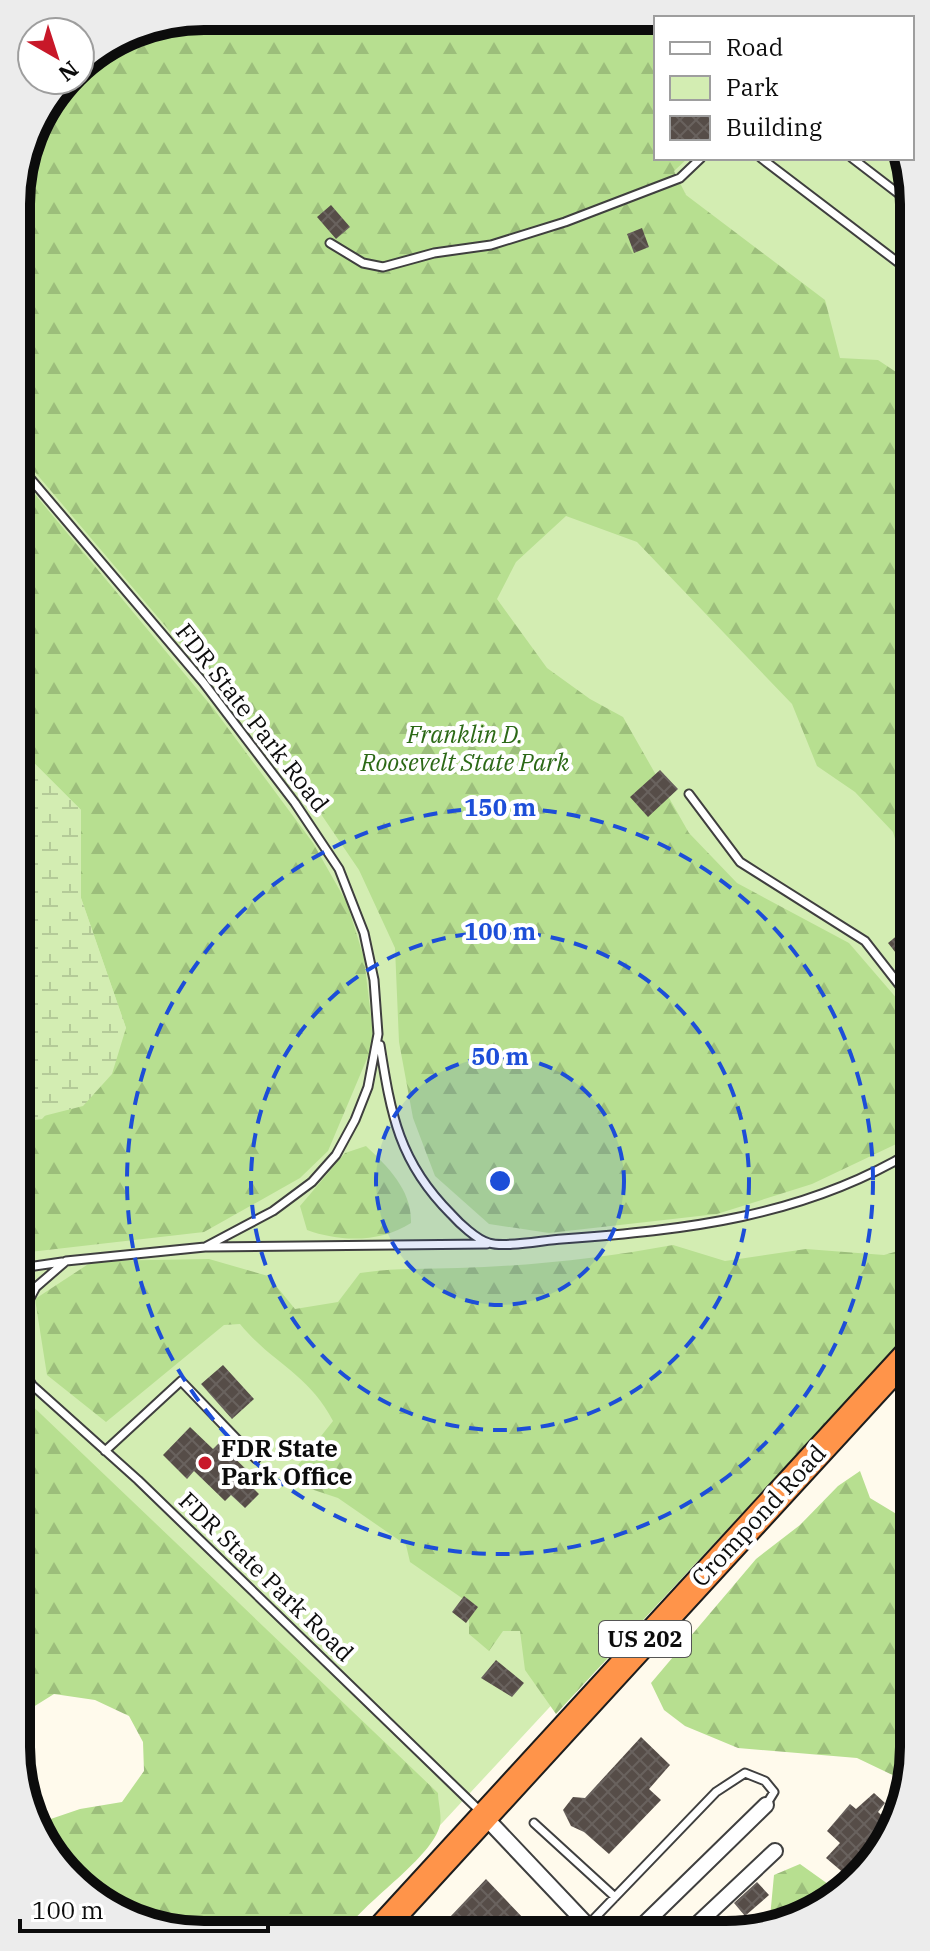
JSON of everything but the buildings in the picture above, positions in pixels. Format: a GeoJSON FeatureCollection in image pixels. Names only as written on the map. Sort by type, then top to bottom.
{"type":"FeatureCollection","features":[{"type":"Feature","properties":{"kind":"highway","name":"Crompond Road"},"geometry":{"type":"LineString","coordinates":[[388,1921],[900,1363]]}},
{"type":"Feature","properties":{"kind":"street"},"geometry":{"type":"LineString","coordinates":[[647,1921],[766,1805]]}},
{"type":"Feature","properties":{"kind":"street"},"geometry":{"type":"LineString","coordinates":[[485,1817],[584,1921]]}},
{"type":"Feature","properties":{"kind":"street"},"geometry":{"type":"LineString","coordinates":[[701,1921],[775,1851]]}},
{"type":"Feature","properties":{"kind":"lane"},"geometry":{"type":"LineString","coordinates":[[330,243],[363,263],[383,267],[434,253],[491,245],[565,222],[680,178],[699,160]]}},
{"type":"Feature","properties":{"kind":"lane"},"geometry":{"type":"LineString","coordinates":[[764,160],[900,264]]}},
{"type":"Feature","properties":{"kind":"lane"},"geometry":{"type":"LineString","coordinates":[[855,160],[900,195]]}},
{"type":"Feature","properties":{"kind":"lane","name":"FDR State Park Road"},"geometry":{"type":"LineString","coordinates":[[30,478],[203,682],[295,803],[339,869],[364,933],[374,980],[378,1034],[390,1107],[406,1157],[435,1199],[458,1222],[489,1244]]}},
{"type":"Feature","properties":{"kind":"lane"},"geometry":{"type":"LineString","coordinates":[[689,794],[740,862],[865,941],[900,986]]}},
{"type":"Feature","properties":{"kind":"lane","name":"FDR State Park Road"},"geometry":{"type":"LineString","coordinates":[[205,1247],[273,1211],[312,1182],[336,1155],[368,1087],[378,1034]]}},
{"type":"Feature","properties":{"kind":"lane","name":"FDR State Park Road"},"geometry":{"type":"LineString","coordinates":[[30,1267],[205,1247],[489,1244],[643,1233],[740,1219],[830,1190],[900,1157]]}},
{"type":"Feature","properties":{"kind":"lane"},"geometry":{"type":"LineString","coordinates":[[30,1298],[36,1287],[66,1261]]}},
{"type":"Feature","properties":{"kind":"lane","name":"FDR State Park Road"},"geometry":{"type":"LineString","coordinates":[[30,1381],[485,1817]]}},
{"type":"Feature","properties":{"kind":"lane"},"geometry":{"type":"LineString","coordinates":[[105,1451],[181,1381],[256,1459]]}},
{"type":"Feature","properties":{"kind":"lane"},"geometry":{"type":"LineString","coordinates":[[595,1921],[716,1792],[745,1773],[765,1781],[774,1792],[766,1805]]}},
{"type":"Feature","properties":{"kind":"lane"},"geometry":{"type":"LineString","coordinates":[[534,1823],[615,1897]]}},
{"type":"Feature","properties":{"kind":"green space","name":"Franklin D. Roosevelt State Park"},"geometry":{"type":"Polygon","coordinates":[[[193,30],[654,30],[654,160],[894,160],[900,193],[900,1330],[431,1835],[30,1464],[30,193],[43,137],[59,107],[68,96],[96,96],[96,68],[107,59],[148,39],[193,30]]]}},
{"type":"Feature","properties":{"kind":"green space"},"geometry":{"type":"Polygon","coordinates":[[[193,30],[654,30],[654,160],[686,160],[674,171],[686,195],[825,300],[840,358],[878,360],[900,375],[900,856],[893,832],[855,792],[817,766],[792,704],[637,542],[566,516],[516,562],[497,599],[547,668],[590,699],[623,717],[689,833],[737,883],[849,943],[900,1002],[900,1142],[812,1184],[717,1214],[549,1233],[489,1224],[435,1176],[413,1118],[399,1042],[395,948],[359,870],[306,792],[30,466],[30,193],[43,137],[68,96],[96,96],[96,68],[127,48],[170,33],[193,30]]]}},
{"type":"Feature","properties":{"kind":"green space"},"geometry":{"type":"Polygon","coordinates":[[[30,488],[213,708],[313,843],[347,903],[364,958],[374,1042],[328,1151],[300,1178],[204,1232],[30,1252],[30,1121],[42,1119],[126,1028],[81,898],[81,810],[30,759],[30,488]]]}},
{"type":"Feature","properties":{"kind":"green space"},"geometry":{"type":"Polygon","coordinates":[[[30,759],[81,810],[81,898],[126,1028],[112,1074],[83,1106],[30,1119],[30,759]]]}},
{"type":"Feature","properties":{"kind":"green space"},"geometry":{"type":"Polygon","coordinates":[[[366,1146],[403,1190],[411,1223],[386,1234],[360,1238],[333,1237],[307,1230],[300,1206],[345,1153],[366,1146]]]}},
{"type":"Feature","properties":{"kind":"green space"},"geometry":{"type":"Polygon","coordinates":[[[673,1245],[725,1261],[806,1249],[884,1255],[900,1250],[900,1343],[556,1714],[525,1670],[520,1631],[503,1631],[489,1651],[469,1634],[469,1603],[410,1562],[406,1545],[338,1498],[311,1489],[298,1465],[333,1421],[313,1391],[240,1324],[224,1325],[106,1422],[47,1375],[35,1299],[93,1261],[209,1259],[268,1276],[295,1309],[338,1302],[360,1273],[485,1267],[593,1257],[673,1245]]]}},
{"type":"Feature","properties":{"kind":"green space"},"geometry":{"type":"Polygon","coordinates":[[[30,1404],[438,1793],[440,1825],[425,1851],[353,1921],[181,1920],[137,1908],[117,1898],[81,1870],[59,1844],[46,1820],[80,1809],[122,1802],[144,1771],[143,1742],[129,1716],[95,1700],[54,1694],[30,1709],[30,1404]]]}},
{"type":"Feature","properties":{"kind":"green space"},"geometry":{"type":"Polygon","coordinates":[[[860,1471],[870,1498],[900,1516],[897,1777],[857,1758],[738,1748],[685,1726],[664,1710],[651,1683],[756,1559],[800,1525],[838,1486],[860,1471]]]}},
{"type":"Feature","properties":{"kind":"green space"},"geometry":{"type":"Polygon","coordinates":[[[800,1864],[831,1886],[803,1903],[770,1915],[774,1875],[800,1864]]]}},
{"type":"Feature","properties":{"kind":"place","name":"FDR State Park Office"},"geometry":{"type":"Point","coordinates":[205,1463]}}]}
